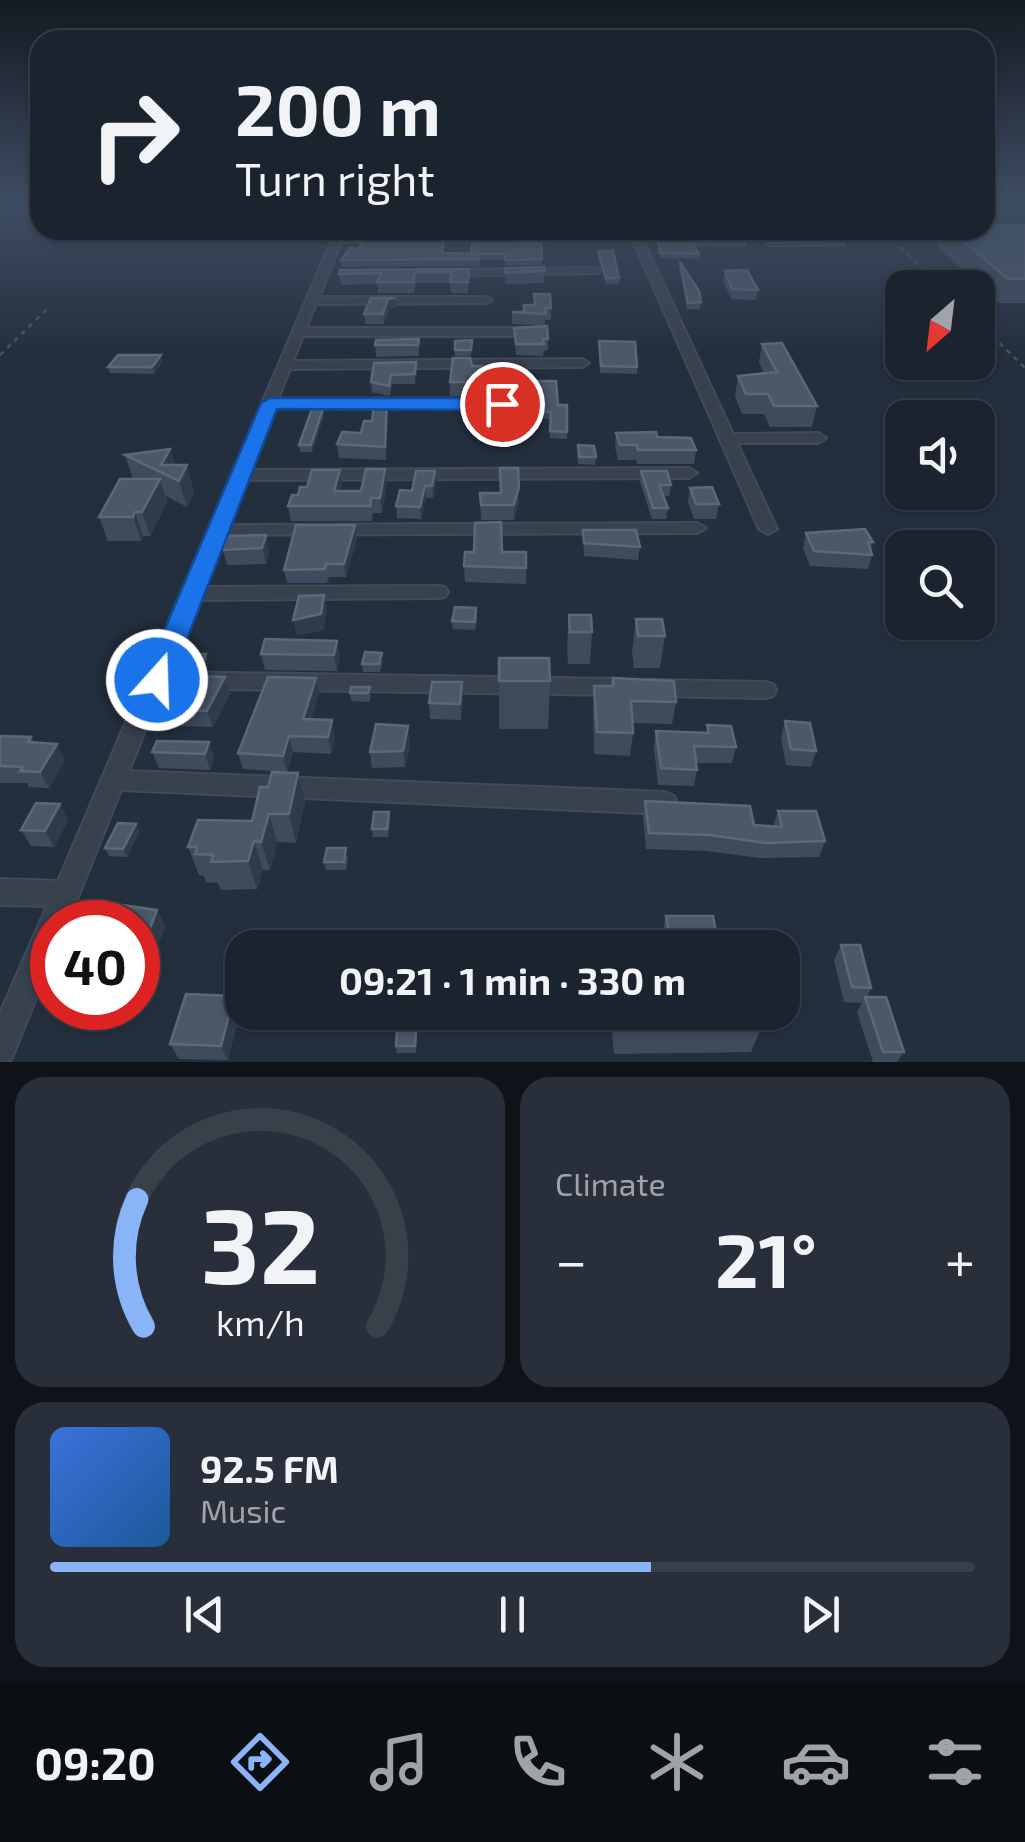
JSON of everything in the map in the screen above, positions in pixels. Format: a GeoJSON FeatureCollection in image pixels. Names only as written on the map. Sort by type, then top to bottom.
{"type":"FeatureCollection","features":[{"type":"Feature","properties":{"kind":"street"},"geometry":{"type":"LineString","coordinates":[[63,900],[299,332],[313,301],[334,274],[336,253]]}},
{"type":"Feature","properties":{"kind":"street"},"geometry":{"type":"LineString","coordinates":[[637,253],[729,439],[768,529]]}},
{"type":"Feature","properties":{"kind":"street"},"geometry":{"type":"LineString","coordinates":[[440,272],[595,271]]}},
{"type":"Feature","properties":{"kind":"street"},"geometry":{"type":"LineString","coordinates":[[313,301],[486,300]]}},
{"type":"Feature","properties":{"kind":"street"},"geometry":{"type":"LineString","coordinates":[[299,332],[542,332]]}},
{"type":"Feature","properties":{"kind":"street"},"geometry":{"type":"LineString","coordinates":[[286,365],[582,362]]}},
{"type":"Feature","properties":{"kind":"street"},"geometry":{"type":"LineString","coordinates":[[270,403],[502,404]]}},
{"type":"Feature","properties":{"kind":"street"},"geometry":{"type":"LineString","coordinates":[[729,439],[818,438]]}},
{"type":"Feature","properties":{"kind":"street"},"geometry":{"type":"LineString","coordinates":[[240,475],[689,473]]}},
{"type":"Feature","properties":{"kind":"street"},"geometry":{"type":"LineString","coordinates":[[218,530],[698,528]]}},
{"type":"Feature","properties":{"kind":"street"},"geometry":{"type":"LineString","coordinates":[[191,594],[438,592]]}},
{"type":"Feature","properties":{"kind":"street"},"geometry":{"type":"LineString","coordinates":[[157,680],[765,690]]}},
{"type":"Feature","properties":{"kind":"street"},"geometry":{"type":"LineString","coordinates":[[114,780],[670,803]]}},
{"type":"Feature","properties":{"kind":"street"},"geometry":{"type":"LineString","coordinates":[[0,892],[66,894]]}},
{"type":"Feature","properties":{"kind":"street"},"geometry":{"type":"LineString","coordinates":[[0,1049],[30,978]]}},
{"type":"Feature","properties":{"kind":"path"},"geometry":{"type":"LineString","coordinates":[[0,355],[47,310]]}},
{"type":"Feature","properties":{"kind":"path"},"geometry":{"type":"LineString","coordinates":[[995,339],[1025,368]]}},
{"type":"Feature","properties":{"kind":"building"},"geometry":{"type":"Polygon","coordinates":[[[347,253],[479,254],[478,259],[341,260],[347,253]]]}},
{"type":"Feature","properties":{"kind":"building"},"geometry":{"type":"Polygon","coordinates":[[[542,253],[542,259],[505,260],[505,254],[471,254],[542,253]]]}},
{"type":"Feature","properties":{"kind":"building"},"geometry":{"type":"Polygon","coordinates":[[[598,253],[613,253],[619,278],[606,278],[598,253]]]}},
{"type":"Feature","properties":{"kind":"building"},"geometry":{"type":"Polygon","coordinates":[[[977,253],[1025,253],[1025,279],[1008,279],[977,253]]]}},
{"type":"Feature","properties":{"kind":"building"},"geometry":{"type":"Polygon","coordinates":[[[680,262],[699,291],[701,302],[688,303],[680,262]]]}},
{"type":"Feature","properties":{"kind":"building"},"geometry":{"type":"Polygon","coordinates":[[[544,267],[544,271],[505,273],[505,268],[544,267]]]}},
{"type":"Feature","properties":{"kind":"building"},"geometry":{"type":"Polygon","coordinates":[[[469,269],[468,282],[450,282],[452,272],[415,272],[413,282],[377,282],[381,273],[339,274],[340,270],[469,269]]]}},
{"type":"Feature","properties":{"kind":"building"},"geometry":{"type":"Polygon","coordinates":[[[747,270],[758,290],[732,289],[725,271],[747,270]]]}},
{"type":"Feature","properties":{"kind":"building"},"geometry":{"type":"Polygon","coordinates":[[[534,294],[550,294],[551,308],[545,308],[546,314],[512,312],[524,312],[524,305],[535,305],[534,294]]]}},
{"type":"Feature","properties":{"kind":"building"},"geometry":{"type":"Polygon","coordinates":[[[371,298],[396,298],[388,299],[383,314],[364,314],[371,298]]]}},
{"type":"Feature","properties":{"kind":"building"},"geometry":{"type":"Polygon","coordinates":[[[547,326],[548,339],[543,339],[544,344],[516,344],[514,328],[547,326]]]}},
{"type":"Feature","properties":{"kind":"building"},"geometry":{"type":"Polygon","coordinates":[[[419,339],[418,345],[375,345],[376,340],[419,339]]]}},
{"type":"Feature","properties":{"kind":"building"},"geometry":{"type":"Polygon","coordinates":[[[472,340],[471,350],[455,350],[455,341],[472,340]]]}},
{"type":"Feature","properties":{"kind":"building"},"geometry":{"type":"Polygon","coordinates":[[[599,341],[635,342],[637,367],[601,366],[599,341]]]}},
{"type":"Feature","properties":{"kind":"building"},"geometry":{"type":"Polygon","coordinates":[[[782,343],[817,406],[774,406],[768,394],[746,394],[738,376],[777,372],[762,344],[782,343]]]}},
{"type":"Feature","properties":{"kind":"building"},"geometry":{"type":"Polygon","coordinates":[[[118,355],[161,355],[152,367],[108,367],[118,355]]]}},
{"type":"Feature","properties":{"kind":"building"},"geometry":{"type":"Polygon","coordinates":[[[453,358],[470,358],[472,366],[482,366],[481,382],[450,382],[453,358]]]}},
{"type":"Feature","properties":{"kind":"building"},"geometry":{"type":"Polygon","coordinates":[[[416,362],[415,374],[391,375],[389,386],[371,382],[374,363],[416,362]]]}},
{"type":"Feature","properties":{"kind":"building"},"geometry":{"type":"Polygon","coordinates":[[[531,381],[556,381],[558,405],[567,405],[567,432],[550,431],[551,412],[529,411],[531,381]]]}},
{"type":"Feature","properties":{"kind":"building"},"geometry":{"type":"Polygon","coordinates":[[[375,398],[387,398],[385,447],[337,444],[342,432],[361,433],[364,421],[372,421],[375,398]]]}},
{"type":"Feature","properties":{"kind":"building"},"geometry":{"type":"Polygon","coordinates":[[[313,406],[323,409],[311,445],[299,445],[313,406]]]}},
{"type":"Feature","properties":{"kind":"building"},"geometry":{"type":"Polygon","coordinates":[[[656,432],[657,437],[691,438],[696,450],[638,450],[637,445],[620,445],[616,433],[656,432]]]}},
{"type":"Feature","properties":{"kind":"building"},"geometry":{"type":"Polygon","coordinates":[[[578,445],[594,446],[596,457],[579,457],[578,445]]]}},
{"type":"Feature","properties":{"kind":"building"},"geometry":{"type":"Polygon","coordinates":[[[170,449],[161,465],[187,465],[179,481],[125,455],[170,449]]]}},
{"type":"Feature","properties":{"kind":"building"},"geometry":{"type":"Polygon","coordinates":[[[500,468],[518,468],[519,487],[514,505],[481,505],[480,493],[501,493],[500,468]]]}},
{"type":"Feature","properties":{"kind":"building"},"geometry":{"type":"Polygon","coordinates":[[[366,469],[385,469],[380,498],[371,498],[370,506],[288,506],[300,487],[307,487],[312,470],[340,470],[334,491],[361,491],[366,469]]]}},
{"type":"Feature","properties":{"kind":"building"},"geometry":{"type":"Polygon","coordinates":[[[416,471],[435,471],[432,486],[425,486],[420,507],[396,506],[400,490],[412,491],[416,471]]]}},
{"type":"Feature","properties":{"kind":"building"},"geometry":{"type":"Polygon","coordinates":[[[641,471],[667,471],[671,485],[659,485],[668,508],[653,508],[641,471]]]}},
{"type":"Feature","properties":{"kind":"building"},"geometry":{"type":"Polygon","coordinates":[[[120,479],[160,479],[142,512],[135,512],[133,517],[99,517],[120,479]]]}},
{"type":"Feature","properties":{"kind":"building"},"geometry":{"type":"Polygon","coordinates":[[[712,487],[719,504],[696,504],[690,488],[712,487]]]}},
{"type":"Feature","properties":{"kind":"building"},"geometry":{"type":"Polygon","coordinates":[[[501,522],[502,552],[526,552],[526,568],[464,566],[465,552],[474,552],[475,523],[501,522]]]}},
{"type":"Feature","properties":{"kind":"building"},"geometry":{"type":"Polygon","coordinates":[[[296,525],[355,525],[344,564],[326,564],[325,569],[284,570],[296,525]]]}},
{"type":"Feature","properties":{"kind":"building"},"geometry":{"type":"Polygon","coordinates":[[[865,529],[873,542],[868,542],[872,555],[814,551],[806,533],[865,529]]]}},
{"type":"Feature","properties":{"kind":"building"},"geometry":{"type":"Polygon","coordinates":[[[583,530],[636,530],[640,547],[584,543],[583,530]]]}},
{"type":"Feature","properties":{"kind":"building"},"geometry":{"type":"Polygon","coordinates":[[[266,535],[262,548],[223,550],[227,536],[266,535]]]}},
{"type":"Feature","properties":{"kind":"building"},"geometry":{"type":"Polygon","coordinates":[[[324,595],[321,614],[293,620],[299,596],[324,595]]]}},
{"type":"Feature","properties":{"kind":"building"},"geometry":{"type":"Polygon","coordinates":[[[455,607],[476,608],[475,622],[452,621],[455,607]]]}},
{"type":"Feature","properties":{"kind":"building"},"geometry":{"type":"Polygon","coordinates":[[[569,615],[591,615],[592,632],[570,632],[569,615]]]}},
{"type":"Feature","properties":{"kind":"building"},"geometry":{"type":"Polygon","coordinates":[[[636,619],[662,619],[665,636],[638,636],[636,619]]]}},
{"type":"Feature","properties":{"kind":"building"},"geometry":{"type":"Polygon","coordinates":[[[265,639],[337,641],[334,655],[261,654],[265,639]]]}},
{"type":"Feature","properties":{"kind":"building"},"geometry":{"type":"Polygon","coordinates":[[[365,652],[382,653],[379,664],[362,664],[365,652]]]}},
{"type":"Feature","properties":{"kind":"building"},"geometry":{"type":"Polygon","coordinates":[[[190,654],[206,654],[204,661],[187,661],[190,654]]]}},
{"type":"Feature","properties":{"kind":"building"},"geometry":{"type":"Polygon","coordinates":[[[499,658],[549,658],[550,681],[499,681],[499,658]]]}},
{"type":"Feature","properties":{"kind":"building"},"geometry":{"type":"Polygon","coordinates":[[[190,676],[225,677],[207,711],[174,710],[190,676]]]}},
{"type":"Feature","properties":{"kind":"building"},"geometry":{"type":"Polygon","coordinates":[[[268,677],[316,678],[303,719],[332,720],[328,737],[289,736],[283,756],[238,753],[268,677]]]}},
{"type":"Feature","properties":{"kind":"building"},"geometry":{"type":"Polygon","coordinates":[[[613,678],[674,681],[676,702],[631,701],[633,733],[597,732],[594,686],[613,686],[613,678]]]}},
{"type":"Feature","properties":{"kind":"building"},"geometry":{"type":"Polygon","coordinates":[[[432,682],[462,682],[460,704],[429,703],[432,682]]]}},
{"type":"Feature","properties":{"kind":"building"},"geometry":{"type":"Polygon","coordinates":[[[351,687],[370,687],[368,693],[350,693],[351,687]]]}},
{"type":"Feature","properties":{"kind":"building"},"geometry":{"type":"Polygon","coordinates":[[[785,721],[810,723],[816,751],[791,749],[785,721]]]}},
{"type":"Feature","properties":{"kind":"building"},"geometry":{"type":"Polygon","coordinates":[[[376,724],[408,726],[403,751],[370,752],[376,724]]]}},
{"type":"Feature","properties":{"kind":"building"},"geometry":{"type":"Polygon","coordinates":[[[707,725],[731,726],[736,747],[694,746],[697,770],[661,768],[656,731],[709,733],[707,725]]]}},
{"type":"Feature","properties":{"kind":"building"},"geometry":{"type":"Polygon","coordinates":[[[0,736],[31,737],[28,742],[57,744],[40,772],[20,771],[23,767],[0,766],[0,736]]]}},
{"type":"Feature","properties":{"kind":"building"},"geometry":{"type":"Polygon","coordinates":[[[157,741],[209,742],[205,754],[152,752],[157,741]]]}},
{"type":"Feature","properties":{"kind":"building"},"geometry":{"type":"Polygon","coordinates":[[[272,772],[298,773],[289,814],[269,814],[261,842],[254,841],[248,861],[211,862],[213,855],[195,854],[197,847],[188,847],[198,820],[252,821],[260,787],[268,787],[272,772]]]}},
{"type":"Feature","properties":{"kind":"building"},"geometry":{"type":"Polygon","coordinates":[[[645,801],[750,806],[754,825],[782,827],[778,811],[816,811],[825,841],[765,843],[710,835],[649,833],[645,801]]]}},
{"type":"Feature","properties":{"kind":"building"},"geometry":{"type":"Polygon","coordinates":[[[36,803],[60,804],[45,831],[21,830],[36,803]]]}},
{"type":"Feature","properties":{"kind":"building"},"geometry":{"type":"Polygon","coordinates":[[[374,812],[389,812],[387,829],[372,829],[374,812]]]}},
{"type":"Feature","properties":{"kind":"building"},"geometry":{"type":"Polygon","coordinates":[[[118,823],[136,824],[123,849],[105,848],[118,823]]]}},
{"type":"Feature","properties":{"kind":"building"},"geometry":{"type":"Polygon","coordinates":[[[327,848],[346,848],[344,862],[324,862],[327,848]]]}},
{"type":"Feature","properties":{"kind":"building"},"geometry":{"type":"Polygon","coordinates":[[[666,916],[713,916],[716,930],[668,930],[666,916]]]}},
{"type":"Feature","properties":{"kind":"building"},"geometry":{"type":"Polygon","coordinates":[[[841,945],[860,945],[871,988],[852,987],[841,945]]]}},
{"type":"Feature","properties":{"kind":"building"},"geometry":{"type":"Polygon","coordinates":[[[186,994],[225,996],[221,1046],[170,1044],[186,994]]]}},
{"type":"Feature","properties":{"kind":"building"},"geometry":{"type":"Polygon","coordinates":[[[865,997],[886,997],[904,1052],[883,1052],[865,997]]]}},
{"type":"Feature","properties":{"kind":"building"},"geometry":{"type":"Polygon","coordinates":[[[397,1030],[416,1030],[415,1046],[396,1046],[397,1030]]]}},
{"type":"Feature","properties":{"kind":"route"},"geometry":{"type":"LineString","coordinates":[[157,680],[270,403],[502,404]]}}]}
